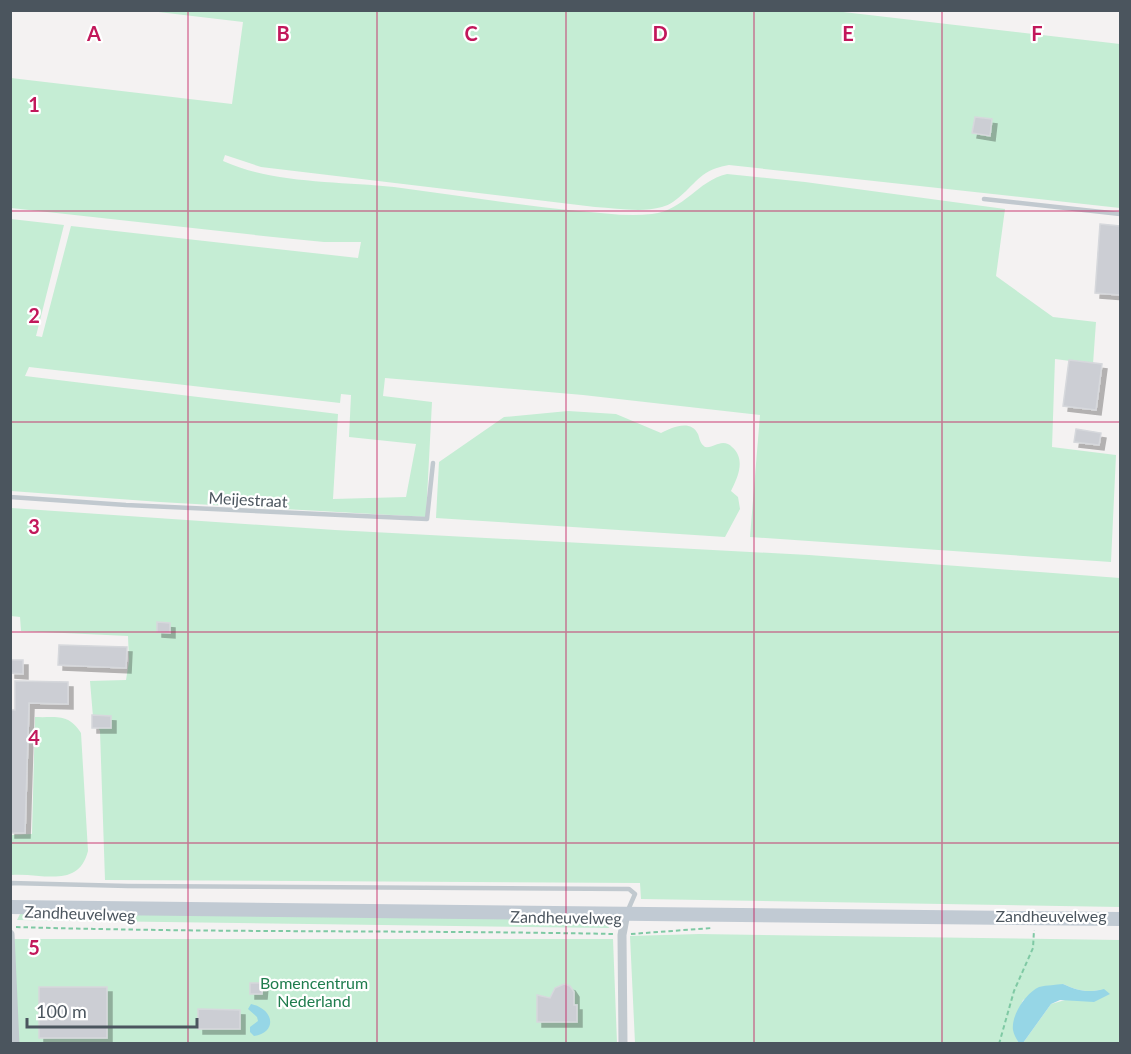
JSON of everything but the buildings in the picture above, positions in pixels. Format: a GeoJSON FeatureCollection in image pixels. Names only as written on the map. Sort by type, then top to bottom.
{"type":"FeatureCollection","features":[{"type":"Feature","properties":{"kind":"main road","name":"Zandheuvelweg"},"geometry":{"type":"LineString","coordinates":[[10,907],[1120,919]]}},
{"type":"Feature","properties":{"kind":"street"},"geometry":{"type":"LineString","coordinates":[[623,1044],[622,934],[626,913]]}},
{"type":"Feature","properties":{"kind":"street"},"geometry":{"type":"LineString","coordinates":[[10,934],[15,1044]]}},
{"type":"Feature","properties":{"kind":"lane"},"geometry":{"type":"LineString","coordinates":[[984,199],[1120,214]]}},
{"type":"Feature","properties":{"kind":"lane","name":"Meijestraat"},"geometry":{"type":"LineString","coordinates":[[10,497],[126,505],[427,519],[433,463]]}},
{"type":"Feature","properties":{"kind":"lane"},"geometry":{"type":"LineString","coordinates":[[10,885],[66,883],[140,886],[629,890],[635,894],[626,913]]}},
{"type":"Feature","properties":{"kind":"path"},"geometry":{"type":"LineString","coordinates":[[999,1044],[1014,990],[1033,948],[1033,918]]}},
{"type":"Feature","properties":{"kind":"path","name":"Zandheuvelweg"},"geometry":{"type":"LineString","coordinates":[[10,927],[173,932],[622,934],[712,928]]}},
{"type":"Feature","properties":{"kind":"path"},"geometry":{"type":"LineString","coordinates":[[38,1044],[211,1044]]}},
{"type":"Feature","properties":{"kind":"green space"},"geometry":{"type":"Polygon","coordinates":[[[826,10],[1120,44],[1120,208],[729,165],[706,173],[668,205],[654,209],[629,210],[261,167],[225,155],[223,161],[285,178],[394,187],[533,206],[616,214],[643,215],[663,211],[673,207],[707,183],[727,174],[805,182],[1005,209],[996,276],[1053,317],[1096,322],[1093,364],[1055,359],[1052,447],[1116,455],[1111,562],[750,537],[760,415],[583,395],[385,378],[383,396],[432,402],[426,517],[11,491],[11,219],[64,225],[36,336],[42,337],[71,226],[358,258],[361,242],[324,242],[11,208],[11,78],[232,104],[243,22],[150,11],[826,10]],[[29,367],[25,376],[338,414],[333,499],[406,497],[416,444],[349,437],[351,395],[341,394],[340,403],[29,367]]]}},
{"type":"Feature","properties":{"kind":"green space"},"geometry":{"type":"Polygon","coordinates":[[[568,411],[616,414],[661,433],[681,426],[691,427],[695,429],[705,447],[723,443],[730,445],[739,457],[740,463],[731,491],[738,497],[740,509],[725,537],[436,518],[439,462],[504,417],[568,411]]]}},
{"type":"Feature","properties":{"kind":"green space"},"geometry":{"type":"Polygon","coordinates":[[[11,508],[335,530],[809,555],[1120,578],[1120,907],[641,899],[640,883],[105,880],[100,731],[93,717],[90,681],[126,680],[129,661],[128,636],[21,631],[20,617],[11,616],[11,508]]]}},
{"type":"Feature","properties":{"kind":"green space"},"geometry":{"type":"Polygon","coordinates":[[[35,717],[67,719],[81,733],[88,851],[83,863],[76,871],[67,875],[11,875],[11,835],[32,834],[35,717]]]}},
{"type":"Feature","properties":{"kind":"green space"},"geometry":{"type":"Polygon","coordinates":[[[20,914],[601,917],[606,920],[609,928],[17,920],[20,914]]]}},
{"type":"Feature","properties":{"kind":"green space"},"geometry":{"type":"Polygon","coordinates":[[[699,934],[1120,940],[1120,1043],[1023,1043],[1051,1004],[1104,989],[1083,991],[1063,984],[1023,1000],[1014,1026],[1019,1043],[635,1043],[630,936],[699,934]]]}},
{"type":"Feature","properties":{"kind":"green space","name":"Bomencentrum Nederland"},"geometry":{"type":"Polygon","coordinates":[[[10,939],[613,939],[617,1043],[11,1043],[10,939]]]}},
{"type":"Feature","properties":{"kind":"water"},"geometry":{"type":"Polygon","coordinates":[[[1063,984],[1083,991],[1104,989],[1110,994],[1094,1002],[1060,1000],[1051,1004],[1023,1043],[1019,1043],[1013,1032],[1013,1024],[1017,1011],[1025,999],[1039,987],[1063,984]]]}},
{"type":"Feature","properties":{"kind":"water"},"geometry":{"type":"Polygon","coordinates":[[[251,1004],[265,1011],[270,1020],[267,1030],[254,1036],[250,1032],[250,1027],[258,1021],[248,1009],[251,1004]]]}}]}
